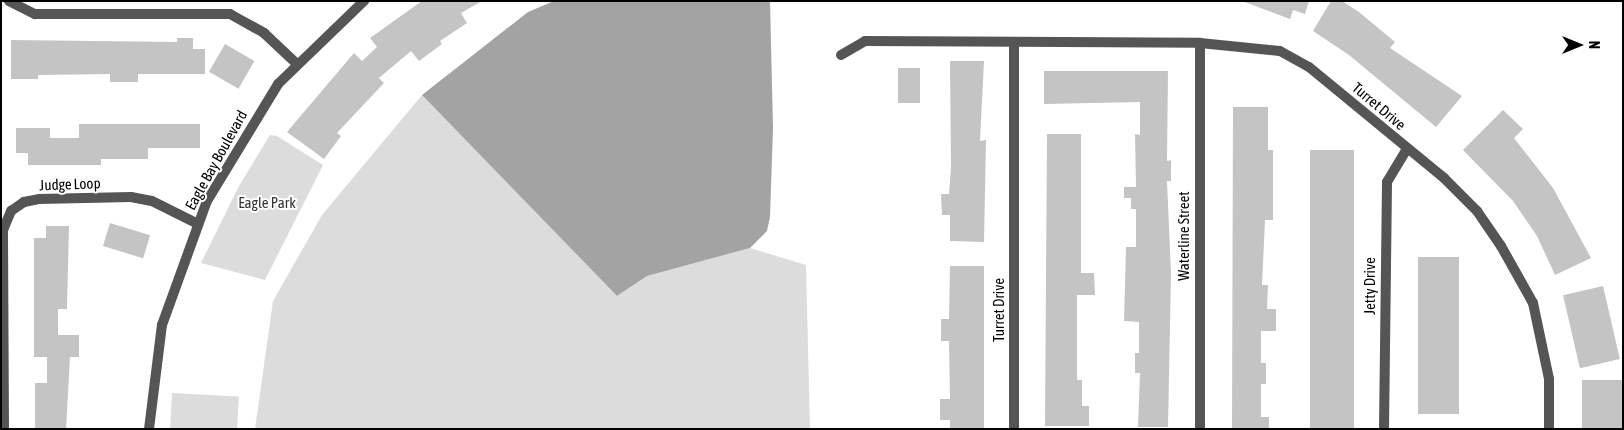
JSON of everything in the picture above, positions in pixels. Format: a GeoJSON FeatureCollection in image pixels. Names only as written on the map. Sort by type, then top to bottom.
{"type":"FeatureCollection","features":[{"type":"Feature","properties":{"kind":"street"},"geometry":{"type":"LineString","coordinates":[[9,1],[35,14],[230,14],[264,33],[297,64]]}},
{"type":"Feature","properties":{"kind":"street","name":"Eagle Bay Boulevard"},"geometry":{"type":"LineString","coordinates":[[149,429],[162,325],[198,224],[241,140],[278,84],[364,1]]}},
{"type":"Feature","properties":{"kind":"street","name":"Turret Drive"},"geometry":{"type":"LineString","coordinates":[[841,56],[865,41],[1200,43],[1280,51],[1309,66],[1408,149],[1477,211],[1501,246],[1533,304],[1549,379],[1549,429]]}},
{"type":"Feature","properties":{"kind":"street","name":"Turret Drive"},"geometry":{"type":"LineString","coordinates":[[1014,42],[1014,429]]}},
{"type":"Feature","properties":{"kind":"street","name":"Waterline Street"},"geometry":{"type":"LineString","coordinates":[[1200,43],[1200,429]]}},
{"type":"Feature","properties":{"kind":"street","name":"Jetty Drive"},"geometry":{"type":"LineString","coordinates":[[1384,429],[1387,182],[1408,149]]}},
{"type":"Feature","properties":{"kind":"street","name":"Judge Loop"},"geometry":{"type":"LineString","coordinates":[[4,429],[3,230],[11,211],[24,202],[39,199],[131,197],[152,201],[198,224]]}},
{"type":"Feature","properties":{"kind":"green space"},"geometry":{"type":"Polygon","coordinates":[[[422,95],[617,296],[647,276],[750,248],[806,265],[810,429],[255,429],[273,301],[322,215],[422,95]]]}},
{"type":"Feature","properties":{"kind":"green space","name":"Eagle Park"},"geometry":{"type":"Polygon","coordinates":[[[270,135],[277,136],[323,165],[265,280],[201,263],[239,186],[270,135]]]}},
{"type":"Feature","properties":{"kind":"green space"},"geometry":{"type":"Polygon","coordinates":[[[172,393],[239,397],[237,429],[170,429],[172,393]]]}},
{"type":"Feature","properties":{"kind":"shaded area"},"geometry":{"type":"Polygon","coordinates":[[[554,1],[770,1],[773,128],[770,217],[767,231],[750,248],[647,276],[617,296],[422,95],[528,12],[554,1]]]}},
{"type":"Feature","properties":{"kind":"building"},"geometry":{"type":"Polygon","coordinates":[[[422,1],[482,1],[461,13],[467,23],[440,41],[442,44],[419,61],[411,51],[379,78],[384,83],[337,133],[341,136],[324,159],[287,132],[354,53],[362,61],[377,47],[370,38],[422,1]]]}},
{"type":"Feature","properties":{"kind":"building"},"geometry":{"type":"Polygon","coordinates":[[[1242,1],[1309,1],[1305,14],[1293,10],[1290,19],[1242,1]]]}},
{"type":"Feature","properties":{"kind":"building"},"geometry":{"type":"Polygon","coordinates":[[[1331,1],[1342,1],[1359,12],[1395,42],[1390,48],[1462,96],[1436,127],[1349,55],[1313,31],[1331,1]]]}},
{"type":"Feature","properties":{"kind":"building"},"geometry":{"type":"Polygon","coordinates":[[[177,38],[193,38],[193,49],[205,49],[205,74],[138,74],[138,82],[110,82],[110,74],[38,75],[38,79],[11,79],[11,40],[177,42],[177,38]]]}},
{"type":"Feature","properties":{"kind":"building"},"geometry":{"type":"Polygon","coordinates":[[[225,44],[254,61],[238,89],[209,72],[225,44]]]}},
{"type":"Feature","properties":{"kind":"building"},"geometry":{"type":"Polygon","coordinates":[[[950,61],[984,61],[980,141],[986,140],[984,242],[950,241],[950,215],[942,215],[941,194],[949,194],[951,167],[950,61]]]}},
{"type":"Feature","properties":{"kind":"building"},"geometry":{"type":"Polygon","coordinates":[[[898,68],[920,68],[920,103],[898,103],[898,68]]]}},
{"type":"Feature","properties":{"kind":"building"},"geometry":{"type":"Polygon","coordinates":[[[1044,71],[1168,71],[1167,161],[1171,160],[1171,181],[1167,181],[1171,273],[1168,427],[1138,427],[1140,373],[1135,373],[1135,353],[1139,353],[1139,322],[1124,321],[1126,247],[1136,247],[1136,209],[1131,209],[1131,198],[1124,198],[1124,187],[1136,187],[1135,134],[1140,135],[1140,102],[1044,104],[1044,71]]]}},
{"type":"Feature","properties":{"kind":"building"},"geometry":{"type":"Polygon","coordinates":[[[1233,107],[1268,107],[1268,150],[1273,150],[1273,220],[1265,220],[1262,285],[1268,285],[1267,309],[1276,309],[1276,331],[1261,331],[1261,363],[1266,363],[1266,384],[1261,384],[1261,417],[1269,417],[1269,429],[1232,429],[1233,107]]]}},
{"type":"Feature","properties":{"kind":"building"},"geometry":{"type":"Polygon","coordinates":[[[1503,110],[1523,129],[1514,138],[1553,188],[1591,258],[1555,275],[1537,236],[1513,201],[1463,150],[1503,110]]]}},
{"type":"Feature","properties":{"kind":"building"},"geometry":{"type":"Polygon","coordinates":[[[79,124],[200,124],[200,148],[148,148],[148,159],[101,159],[101,165],[28,165],[28,153],[16,153],[16,128],[50,128],[50,138],[79,138],[79,124]]]}},
{"type":"Feature","properties":{"kind":"building"},"geometry":{"type":"Polygon","coordinates":[[[1047,134],[1081,134],[1081,273],[1094,273],[1095,295],[1077,295],[1077,380],[1082,380],[1082,406],[1089,406],[1089,426],[1045,426],[1047,134]]]}},
{"type":"Feature","properties":{"kind":"building"},"geometry":{"type":"Polygon","coordinates":[[[1310,150],[1354,150],[1354,429],[1310,429],[1310,150]]]}},
{"type":"Feature","properties":{"kind":"building"},"geometry":{"type":"Polygon","coordinates":[[[110,223],[150,235],[143,258],[103,246],[110,223]]]}},
{"type":"Feature","properties":{"kind":"building"},"geometry":{"type":"Polygon","coordinates":[[[46,226],[69,226],[67,309],[58,309],[58,335],[79,335],[79,357],[70,357],[66,429],[35,429],[35,383],[47,383],[47,357],[34,357],[34,238],[46,238],[46,226]]]}},
{"type":"Feature","properties":{"kind":"building"},"geometry":{"type":"Polygon","coordinates":[[[1418,257],[1459,257],[1459,414],[1418,414],[1418,257]]]}},
{"type":"Feature","properties":{"kind":"building"},"geometry":{"type":"Polygon","coordinates":[[[950,266],[984,266],[984,429],[950,429],[950,420],[940,420],[940,399],[950,399],[949,341],[941,341],[941,319],[949,319],[950,266]]]}},
{"type":"Feature","properties":{"kind":"building"},"geometry":{"type":"Polygon","coordinates":[[[1603,286],[1620,359],[1580,368],[1563,295],[1603,286]]]}},
{"type":"Feature","properties":{"kind":"building"},"geometry":{"type":"Polygon","coordinates":[[[1582,380],[1623,380],[1623,429],[1582,429],[1582,380]]]}}]}
